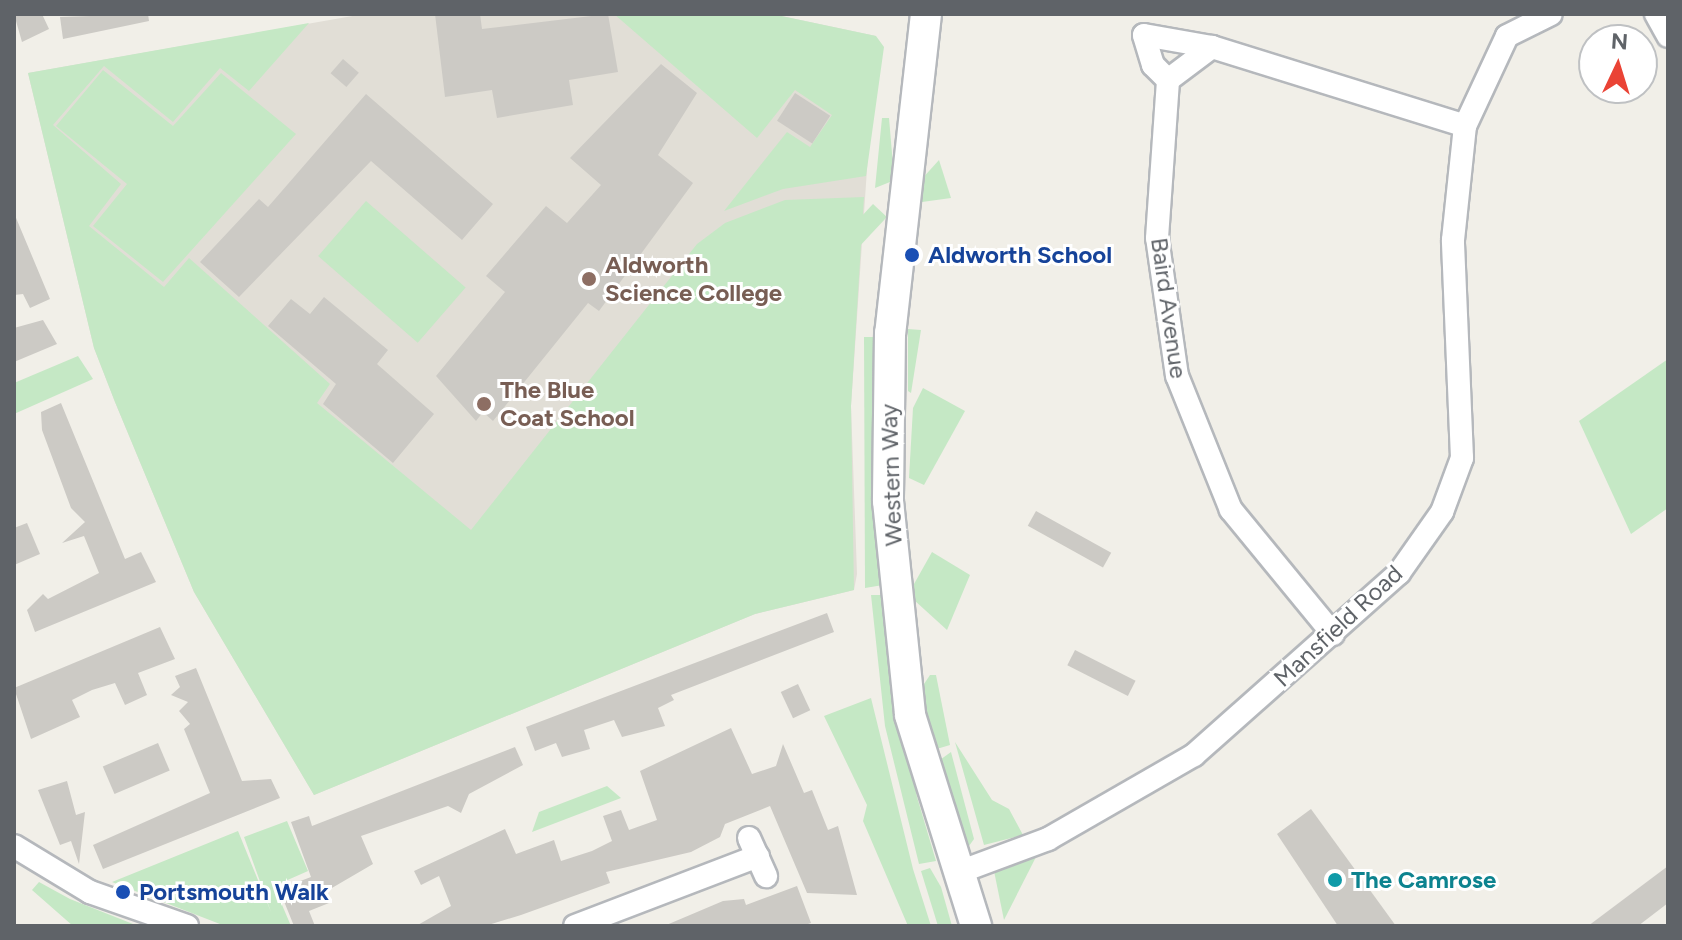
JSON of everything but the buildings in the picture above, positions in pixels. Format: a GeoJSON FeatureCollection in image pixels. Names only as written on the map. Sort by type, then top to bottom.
{"type":"FeatureCollection","features":[{"type":"Feature","properties":{"kind":"street","name":"Western Way"},"geometry":{"type":"LineString","coordinates":[[926,14],[890,333],[888,501],[910,715],[962,871],[976,926]]}},
{"type":"Feature","properties":{"kind":"street","name":"Mansfield Road"},"geometry":{"type":"LineString","coordinates":[[962,871],[1052,837],[1194,755],[1333,634],[1408,561],[1442,512],[1462,458],[1453,240],[1465,126],[1507,36],[1551,14]]}},
{"type":"Feature","properties":{"kind":"street"},"geometry":{"type":"LineString","coordinates":[[1656,14],[1668,36]]}},
{"type":"Feature","properties":{"kind":"street"},"geometry":{"type":"LineString","coordinates":[[1212,47],[1168,80],[1153,65],[1144,35],[1212,47],[1465,126]]}},
{"type":"Feature","properties":{"kind":"street","name":"Baird Avenue"},"geometry":{"type":"LineString","coordinates":[[1168,80],[1157,238],[1177,376],[1231,510],[1333,634]]}},
{"type":"Feature","properties":{"kind":"street"},"geometry":{"type":"LineString","coordinates":[[14,846],[90,892],[187,926]]}},
{"type":"Feature","properties":{"kind":"street"},"geometry":{"type":"LineString","coordinates":[[575,926],[758,857]]}},
{"type":"Feature","properties":{"kind":"shaded area","name":"The Blue Coat School"},"geometry":{"type":"Polygon","coordinates":[[[364,14],[772,14],[876,36],[851,406],[857,574],[854,590],[755,614],[314,795],[194,592],[115,402],[94,348],[28,73],[364,14]]]}},
{"type":"Feature","properties":{"kind":"green space"},"geometry":{"type":"Polygon","coordinates":[[[614,14],[772,14],[876,36],[884,47],[866,176],[783,189],[724,211],[787,132],[810,147],[832,115],[795,90],[757,138],[614,14]]]}},
{"type":"Feature","properties":{"kind":"green space"},"geometry":{"type":"Polygon","coordinates":[[[309,23],[249,91],[220,68],[173,122],[104,66],[53,125],[121,184],[89,226],[164,287],[189,258],[330,384],[317,403],[471,530],[697,244],[725,223],[785,200],[864,197],[851,406],[854,590],[755,614],[314,795],[194,592],[115,402],[94,348],[28,73],[309,23]]]}},
{"type":"Feature","properties":{"kind":"green space"},"geometry":{"type":"Polygon","coordinates":[[[103,70],[173,126],[221,73],[296,134],[163,282],[93,226],[127,184],[56,126],[103,70]]]}},
{"type":"Feature","properties":{"kind":"green space"},"geometry":{"type":"Polygon","coordinates":[[[882,118],[889,118],[893,165],[890,182],[875,188],[882,118]]]}},
{"type":"Feature","properties":{"kind":"green space"},"geometry":{"type":"Polygon","coordinates":[[[939,160],[951,198],[922,202],[920,181],[939,160]]]}},
{"type":"Feature","properties":{"kind":"green space"},"geometry":{"type":"Polygon","coordinates":[[[366,201],[466,288],[418,343],[318,256],[366,201]]]}},
{"type":"Feature","properties":{"kind":"green space"},"geometry":{"type":"Polygon","coordinates":[[[873,204],[887,217],[801,309],[787,296],[873,204]]]}},
{"type":"Feature","properties":{"kind":"green space"},"geometry":{"type":"Polygon","coordinates":[[[908,329],[921,330],[911,393],[908,391],[908,329]]]}},
{"type":"Feature","properties":{"kind":"green space"},"geometry":{"type":"Polygon","coordinates":[[[864,337],[877,337],[883,585],[865,588],[864,337]]]}},
{"type":"Feature","properties":{"kind":"green space"},"geometry":{"type":"Polygon","coordinates":[[[78,356],[93,379],[14,414],[14,383],[78,356]]]}},
{"type":"Feature","properties":{"kind":"green space"},"geometry":{"type":"Polygon","coordinates":[[[1668,359],[1668,508],[1631,534],[1579,421],[1668,359]]]}},
{"type":"Feature","properties":{"kind":"green space"},"geometry":{"type":"Polygon","coordinates":[[[923,388],[965,411],[924,485],[909,478],[913,408],[923,388]]]}},
{"type":"Feature","properties":{"kind":"green space"},"geometry":{"type":"Polygon","coordinates":[[[932,552],[970,575],[947,630],[914,600],[914,584],[932,552]]]}},
{"type":"Feature","properties":{"kind":"green space"},"geometry":{"type":"Polygon","coordinates":[[[871,595],[883,595],[917,797],[936,861],[919,864],[885,726],[871,595]]]}},
{"type":"Feature","properties":{"kind":"green space"},"geometry":{"type":"Polygon","coordinates":[[[930,675],[936,675],[950,745],[931,749],[918,693],[930,675]]]}},
{"type":"Feature","properties":{"kind":"green space"},"geometry":{"type":"Polygon","coordinates":[[[871,698],[913,869],[931,926],[908,926],[863,821],[867,805],[824,716],[871,698]]]}},
{"type":"Feature","properties":{"kind":"green space"},"geometry":{"type":"Polygon","coordinates":[[[955,742],[992,800],[1009,809],[1023,835],[984,845],[955,742]]]}},
{"type":"Feature","properties":{"kind":"green space"},"geometry":{"type":"Polygon","coordinates":[[[951,752],[974,839],[969,846],[937,762],[951,752]]]}},
{"type":"Feature","properties":{"kind":"green space"},"geometry":{"type":"Polygon","coordinates":[[[607,786],[621,798],[532,832],[539,812],[607,786]]]}},
{"type":"Feature","properties":{"kind":"green space"},"geometry":{"type":"Polygon","coordinates":[[[287,821],[308,871],[274,886],[291,926],[225,926],[112,882],[238,831],[271,912],[244,837],[287,821]]]}},
{"type":"Feature","properties":{"kind":"green space"},"geometry":{"type":"Polygon","coordinates":[[[1037,855],[1004,920],[994,871],[1037,855]]]}},
{"type":"Feature","properties":{"kind":"green space"},"geometry":{"type":"Polygon","coordinates":[[[930,868],[941,887],[952,926],[938,926],[921,871],[930,868]]]}},
{"type":"Feature","properties":{"kind":"green space"},"geometry":{"type":"Polygon","coordinates":[[[39,882],[70,899],[138,926],[73,926],[32,890],[39,882]]]}},
{"type":"Feature","properties":{"kind":"place","name":"Aldworth School"},"geometry":{"type":"Point","coordinates":[912,255]}},
{"type":"Feature","properties":{"kind":"place","name":"Aldworth Science College"},"geometry":{"type":"Point","coordinates":[589,279]}},
{"type":"Feature","properties":{"kind":"place","name":"The Blue Coat School"},"geometry":{"type":"Point","coordinates":[484,404]}},
{"type":"Feature","properties":{"kind":"place","name":"The Camrose"},"geometry":{"type":"Point","coordinates":[1335,880]}},
{"type":"Feature","properties":{"kind":"place","name":"Portsmouth Walk"},"geometry":{"type":"Point","coordinates":[123,892]}}]}
